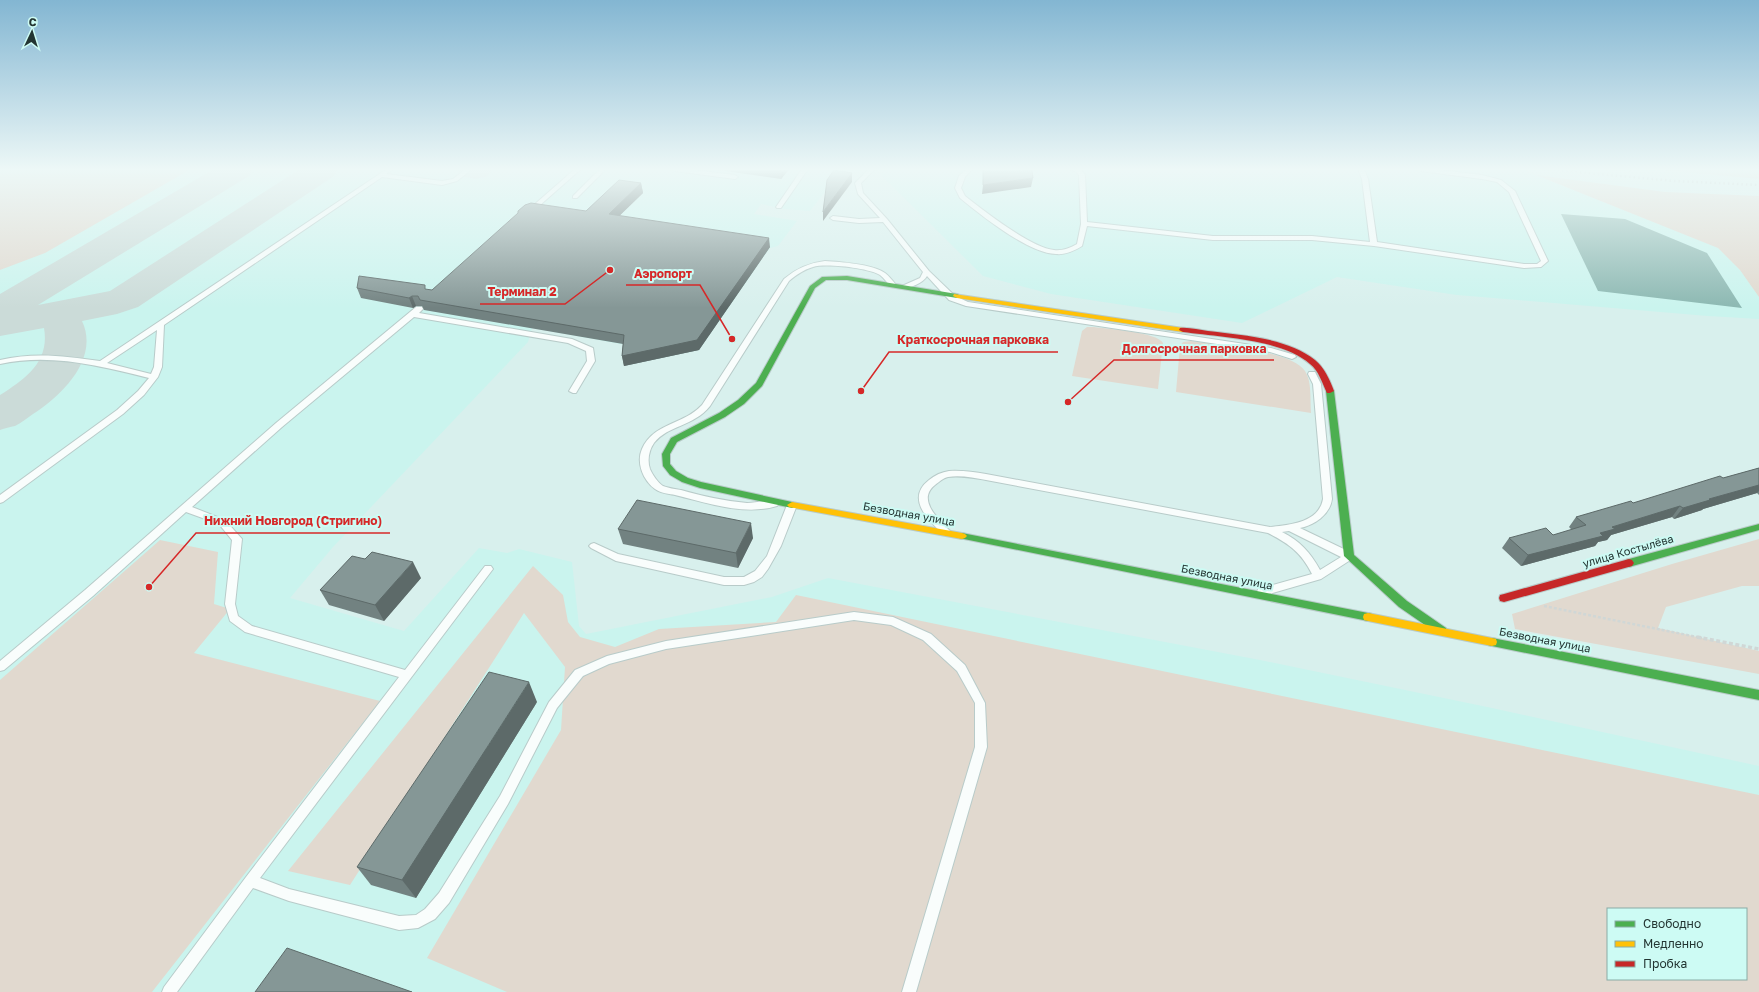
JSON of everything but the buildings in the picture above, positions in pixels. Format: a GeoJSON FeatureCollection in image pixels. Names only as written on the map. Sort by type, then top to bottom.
{"type":"FeatureCollection","features":[{"type":"Feature","properties":{"kind":"main road","name":"Безводная улица"},"geometry":{"type":"LineString","coordinates":[[892,285],[835,277],[824,278],[818,281],[812,287],[801,304],[759,384],[741,402],[722,415],[674,440],[666,452],[666,461],[670,469],[676,476],[690,483],[755,496],[779,503],[947,533],[1759,695]]}},
{"type":"Feature","properties":{"kind":"main road"},"geometry":{"type":"LineString","coordinates":[[892,285],[949,295],[1260,341],[1288,348],[1304,354],[1318,365],[1326,378],[1330,392],[1349,556],[1403,604],[1442,631]]}},
{"type":"Feature","properties":{"kind":"main road","name":"улица Костылёва"},"geometry":{"type":"LineString","coordinates":[[1504,598],[1759,527]]}},
{"type":"Feature","properties":{"kind":"lane"},"geometry":{"type":"LineString","coordinates":[[101,364],[161,325],[225,279],[320,215]]}},
{"type":"Feature","properties":{"kind":"lane"},"geometry":{"type":"LineString","coordinates":[[881,215],[927,272],[949,295],[958,302],[1270,350],[1288,354],[1305,364],[1312,373],[1317,384],[1327,489],[1326,504],[1317,517],[1305,524],[1291,528],[1270,530]]}},
{"type":"Feature","properties":{"kind":"lane"},"geometry":{"type":"LineString","coordinates":[[989,215],[1037,248],[1052,252],[1070,251],[1080,245],[1084,224],[1084,215]]}},
{"type":"Feature","properties":{"kind":"lane"},"geometry":{"type":"LineString","coordinates":[[1370,215],[1374,244]]}},
{"type":"Feature","properties":{"kind":"lane"},"geometry":{"type":"LineString","coordinates":[[1084,224],[1212,238],[1312,238],[1374,244],[1524,266],[1539,266],[1545,261],[1523,215]]}},
{"type":"Feature","properties":{"kind":"lane"},"geometry":{"type":"LineString","coordinates":[[833,218],[860,221],[885,220]]}},
{"type":"Feature","properties":{"kind":"lane"},"geometry":{"type":"LineString","coordinates":[[779,503],[762,507],[742,506],[659,488],[648,474],[644,462],[645,452],[649,442],[656,435],[693,418],[711,400],[786,280],[800,270],[816,264],[830,263],[868,268],[882,275],[892,285]]}},
{"type":"Feature","properties":{"kind":"lane"},"geometry":{"type":"LineString","coordinates":[[904,287],[922,279],[927,272]]}},
{"type":"Feature","properties":{"kind":"lane"},"geometry":{"type":"LineString","coordinates":[[0,667],[279,425],[415,312],[569,341],[581,345],[590,350],[591,361],[573,390]]}},
{"type":"Feature","properties":{"kind":"lane"},"geometry":{"type":"LineString","coordinates":[[0,500],[120,412],[141,393],[154,377],[158,367],[161,325]]}},
{"type":"Feature","properties":{"kind":"lane"},"geometry":{"type":"LineString","coordinates":[[0,362],[30,356],[53,356],[101,364],[154,377]]}},
{"type":"Feature","properties":{"kind":"lane"},"geometry":{"type":"LineString","coordinates":[[947,533],[930,517],[924,506],[924,495],[926,488],[934,480],[946,475],[963,474],[1037,486],[1270,530],[1292,541],[1302,549],[1318,576]]}},
{"type":"Feature","properties":{"kind":"lane"},"geometry":{"type":"LineString","coordinates":[[594,546],[616,557],[724,581],[741,582],[752,579],[760,573],[770,559],[792,505]]}},
{"type":"Feature","properties":{"kind":"lane"},"geometry":{"type":"LineString","coordinates":[[185,508],[222,522],[237,539],[230,604],[234,618],[249,629],[407,675]]}},
{"type":"Feature","properties":{"kind":"lane"},"geometry":{"type":"LineString","coordinates":[[1291,528],[1349,556]]}},
{"type":"Feature","properties":{"kind":"lane"},"geometry":{"type":"LineString","coordinates":[[1254,594],[1318,576],[1349,556]]}},
{"type":"Feature","properties":{"kind":"lane"},"geometry":{"type":"LineString","coordinates":[[169,992],[250,881],[488,569]]}},
{"type":"Feature","properties":{"kind":"lane"},"geometry":{"type":"LineString","coordinates":[[250,881],[289,895],[399,923],[418,921],[430,914],[444,898],[504,800],[553,705],[579,673],[607,660],[666,645],[854,616],[894,621],[927,637],[961,668],[980,703],[980,747],[909,992]]}},
{"type":"Feature","properties":{"kind":"path"},"geometry":{"type":"LineString","coordinates":[[1542,606],[1759,650]]}},
{"type":"Feature","properties":{"kind":"shaded area"},"geometry":{"type":"Polygon","coordinates":[[[0,215],[762,215],[797,221],[778,246],[770,248],[699,350],[624,366],[626,345],[532,328],[528,342],[333,547],[290,598],[404,631],[479,548],[507,553],[519,549],[572,562],[579,626],[586,634],[772,597],[828,578],[1260,660],[1492,708],[1759,766],[1759,992],[0,992],[0,215]]]}},
{"type":"Feature","properties":{"kind":"shaded area"},"geometry":{"type":"Polygon","coordinates":[[[0,215],[111,215],[45,253],[0,270],[0,215]]]}},
{"type":"Feature","properties":{"kind":"shaded area"},"geometry":{"type":"Polygon","coordinates":[[[922,215],[1637,215],[1719,248],[1740,270],[1759,297],[1759,319],[1457,295],[1337,277],[1242,323],[1051,294],[983,276],[922,215]]]}},
{"type":"Feature","properties":{"kind":"shaded area"},"geometry":{"type":"Polygon","coordinates":[[[1562,215],[1625,219],[1707,253],[1742,308],[1598,291],[1562,215]]]}},
{"type":"Feature","properties":{"kind":"shaded area"},"geometry":{"type":"Polygon","coordinates":[[[1636,215],[1759,215],[1759,297],[1740,270],[1718,248],[1636,215]]]}},
{"type":"Feature","properties":{"kind":"shaded area"},"geometry":{"type":"Polygon","coordinates":[[[1087,327],[1132,332],[1159,339],[1163,343],[1158,389],[1072,376],[1082,331],[1087,327]]]}},
{"type":"Feature","properties":{"kind":"shaded area"},"geometry":{"type":"Polygon","coordinates":[[[1191,341],[1270,353],[1297,364],[1305,371],[1309,380],[1311,413],[1176,392],[1180,346],[1183,342],[1191,341]]]}},
{"type":"Feature","properties":{"kind":"shaded area"},"geometry":{"type":"Polygon","coordinates":[[[1759,539],[1759,586],[1742,586],[1666,607],[1658,628],[1759,651],[1759,674],[1515,629],[1512,614],[1672,564],[1759,539]]]}},
{"type":"Feature","properties":{"kind":"shaded area"},"geometry":{"type":"Polygon","coordinates":[[[160,540],[218,552],[214,604],[230,609],[194,653],[380,701],[152,992],[0,992],[0,680],[160,540]]]}},
{"type":"Feature","properties":{"kind":"shaded area"},"geometry":{"type":"Polygon","coordinates":[[[533,566],[563,595],[568,622],[580,637],[615,647],[659,629],[776,622],[796,595],[1759,795],[1759,992],[507,992],[427,958],[561,730],[565,667],[524,613],[350,885],[288,871],[533,566]]]}},
{"type":"Feature","properties":{"kind":"taxiway"},"geometry":{"type":"LineString","coordinates":[[0,311],[160,215]]}},
{"type":"Feature","properties":{"kind":"taxiway"},"geometry":{"type":"LineString","coordinates":[[0,324],[89,308],[124,299],[251,215]]}},
{"type":"Feature","properties":{"kind":"taxiway"},"geometry":{"type":"LineString","coordinates":[[0,415],[37,390],[52,376],[55,371],[63,352],[65,340],[64,326],[57,314]]}},
{"type":"Feature","properties":{"kind":"traffic: fast"},"geometry":{"type":"LineString","coordinates":[[792,505],[700,485],[685,480],[673,473],[666,464],[666,454],[674,440],[722,415],[741,402],[759,384],[812,287],[824,278],[847,278],[957,296]]}},
{"type":"Feature","properties":{"kind":"traffic: fast"},"geometry":{"type":"LineString","coordinates":[[1330,391],[1349,556],[1403,604],[1442,631]]}},
{"type":"Feature","properties":{"kind":"traffic: fast"},"geometry":{"type":"LineString","coordinates":[[1629,563],[1759,527]]}},
{"type":"Feature","properties":{"kind":"traffic: fast"},"geometry":{"type":"LineString","coordinates":[[962,536],[1368,617]]}},
{"type":"Feature","properties":{"kind":"traffic: fast"},"geometry":{"type":"LineString","coordinates":[[1492,642],[1759,695]]}},
{"type":"Feature","properties":{"kind":"traffic: slow"},"geometry":{"type":"LineString","coordinates":[[957,296],[1183,330]]}},
{"type":"Feature","properties":{"kind":"traffic: slow"},"geometry":{"type":"LineString","coordinates":[[792,505],[962,536]]}},
{"type":"Feature","properties":{"kind":"traffic: slow"},"geometry":{"type":"LineString","coordinates":[[1368,617],[1492,642]]}},
{"type":"Feature","properties":{"kind":"traffic: jam"},"geometry":{"type":"LineString","coordinates":[[1183,330],[1251,339],[1270,343],[1302,354],[1313,362],[1318,368],[1330,391]]}},
{"type":"Feature","properties":{"kind":"traffic: jam"},"geometry":{"type":"LineString","coordinates":[[1504,598],[1629,563]]}},
{"type":"Feature","properties":{"kind":"place","name":"Терминал 2"},"geometry":{"type":"Point","coordinates":[610,270]}},
{"type":"Feature","properties":{"kind":"place","name":"Аэропорт"},"geometry":{"type":"Point","coordinates":[732,339]}},
{"type":"Feature","properties":{"kind":"place","name":"Краткосрочная парковка"},"geometry":{"type":"Point","coordinates":[861,391]}},
{"type":"Feature","properties":{"kind":"place","name":"Долгосрочная парковка"},"geometry":{"type":"Point","coordinates":[1068,402]}},
{"type":"Feature","properties":{"kind":"place","name":"Нижний Новгород (Стригино)"},"geometry":{"type":"Point","coordinates":[149,587]}}]}
